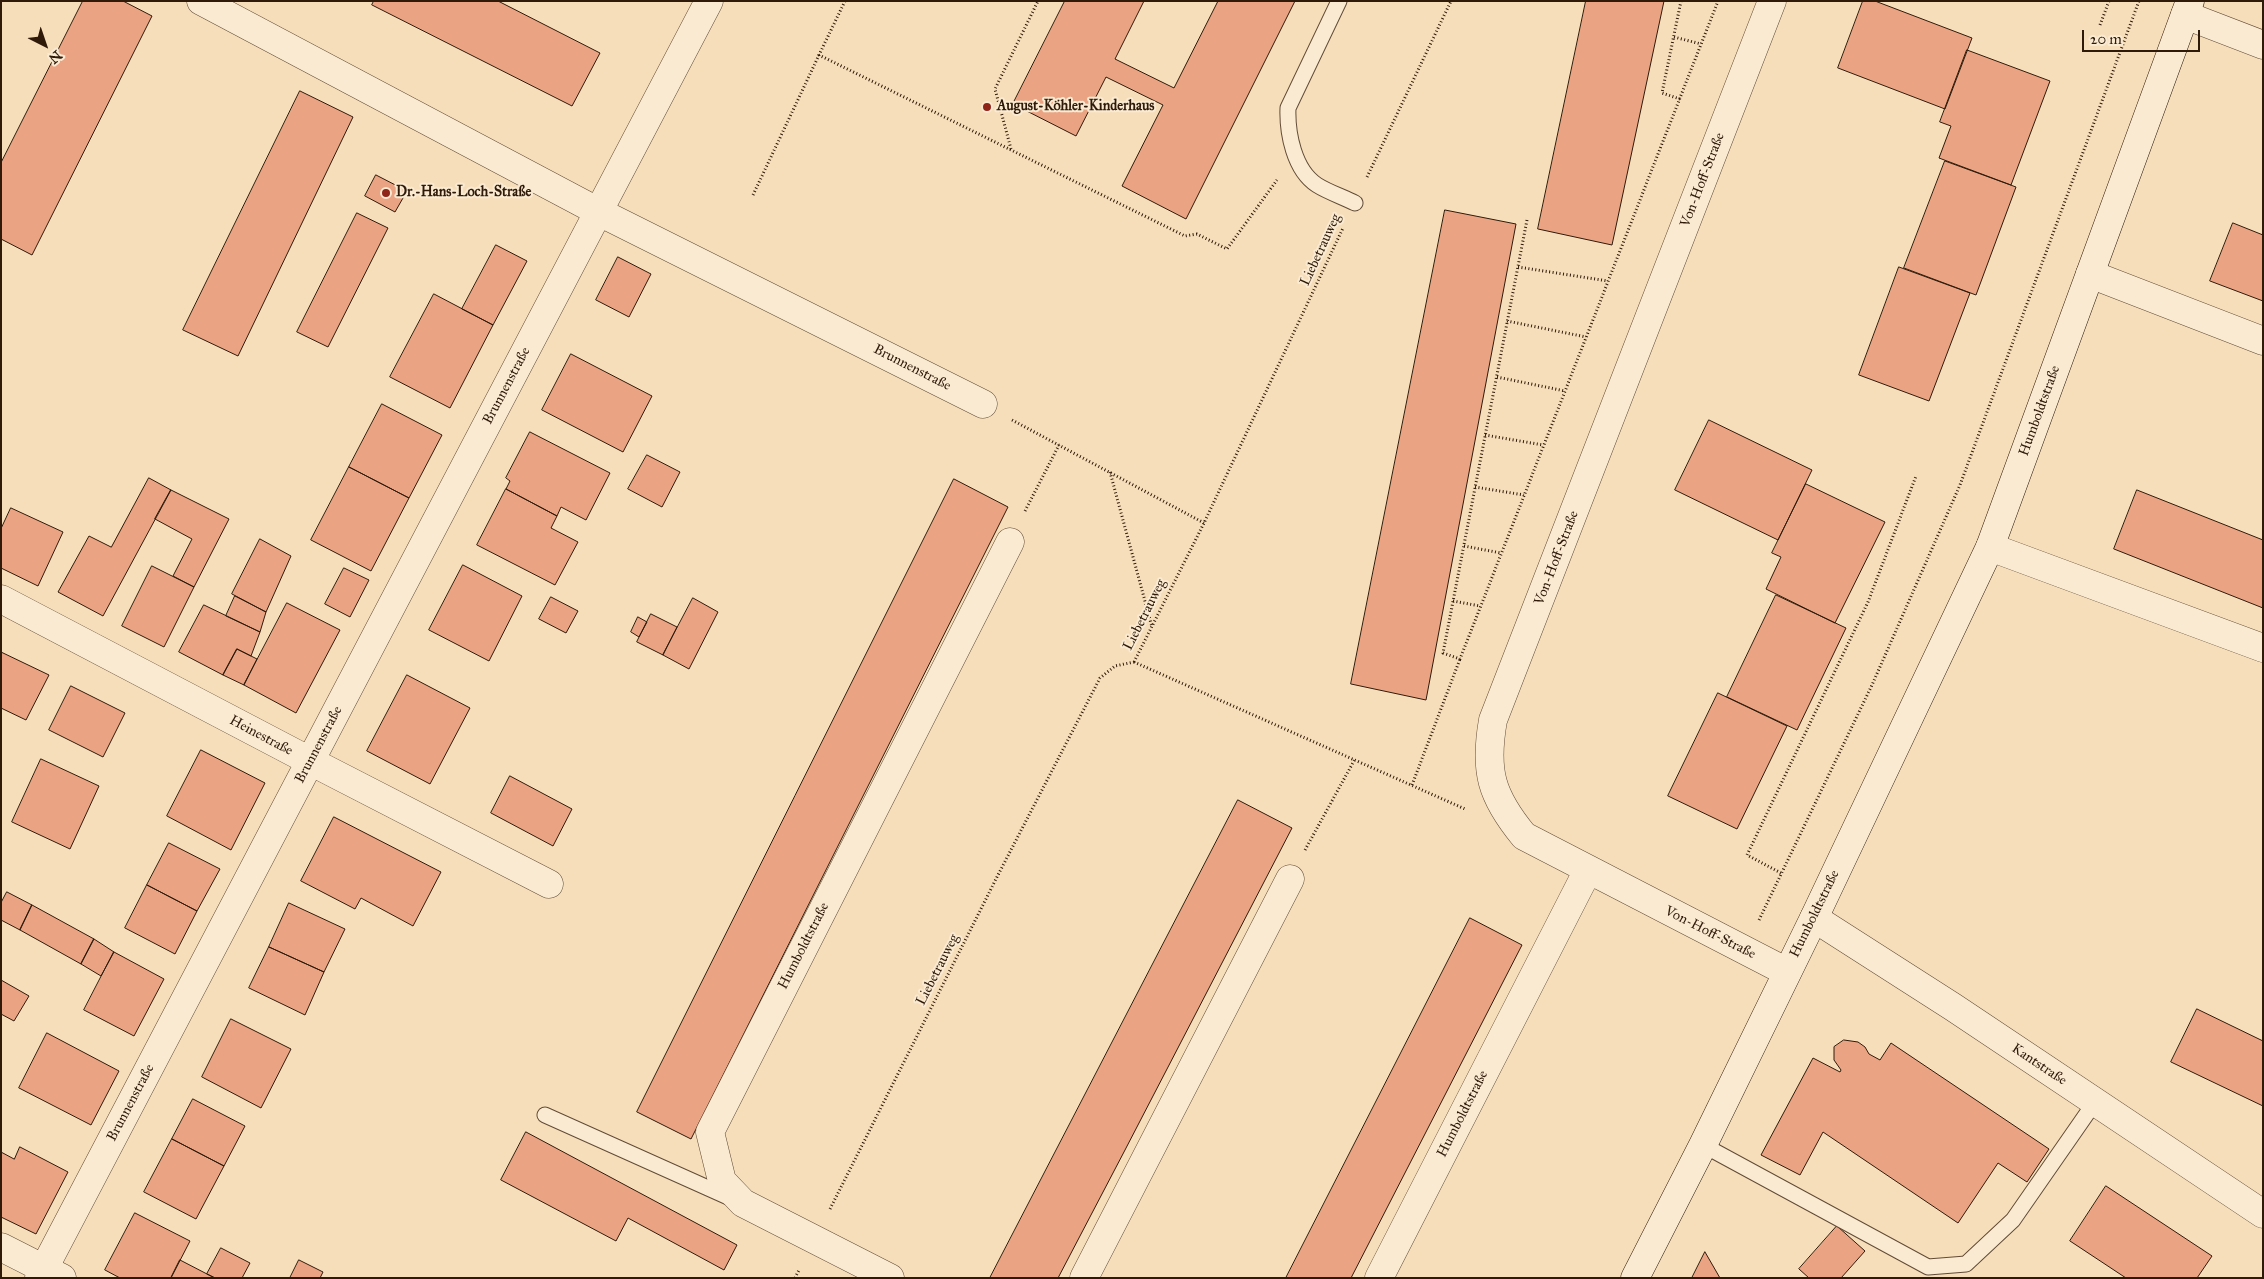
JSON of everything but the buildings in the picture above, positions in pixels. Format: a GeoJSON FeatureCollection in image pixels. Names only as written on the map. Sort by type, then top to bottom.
{"type":"FeatureCollection","features":[{"type":"Feature","properties":{"kind":"street"},"geometry":{"type":"LineString","coordinates":[[200,1],[599,212]]}},
{"type":"Feature","properties":{"kind":"street","name":"Brunnenstraße"},"geometry":{"type":"LineString","coordinates":[[48,1275],[310,761],[709,1]]}},
{"type":"Feature","properties":{"kind":"street","name":"Von-Hoff-Straße"},"geometry":{"type":"LineString","coordinates":[[1772,1],[1493,720],[1488,744],[1489,765],[1499,802],[1524,836],[1787,972]]}},
{"type":"Feature","properties":{"kind":"street","name":"Humboldtstraße"},"geometry":{"type":"LineString","coordinates":[[1635,1278],[1703,1145],[1814,918],[1990,547],[2188,8],[2263,45]]}},
{"type":"Feature","properties":{"kind":"street","name":"Brunnenstraße"},"geometry":{"type":"LineString","coordinates":[[599,212],[983,404]]}},
{"type":"Feature","properties":{"kind":"street"},"geometry":{"type":"LineString","coordinates":[[2090,274],[2263,341]]}},
{"type":"Feature","properties":{"kind":"street","name":"Humboldtstraße"},"geometry":{"type":"LineString","coordinates":[[890,1278],[743,1204],[722,1181],[710,1132],[1010,542]]}},
{"type":"Feature","properties":{"kind":"street"},"geometry":{"type":"LineString","coordinates":[[1990,547],[2263,648]]}},
{"type":"Feature","properties":{"kind":"street","name":"Heinestraße"},"geometry":{"type":"LineString","coordinates":[[1,599],[549,884]]}},
{"type":"Feature","properties":{"kind":"street","name":"Humboldtstraße"},"geometry":{"type":"LineString","coordinates":[[1379,1278],[1588,870]]}},
{"type":"Feature","properties":{"kind":"street"},"geometry":{"type":"LineString","coordinates":[[1084,1278],[1290,879]]}},
{"type":"Feature","properties":{"kind":"street","name":"Kantstraße"},"geometry":{"type":"LineString","coordinates":[[1814,918],[2263,1214]]}},
{"type":"Feature","properties":{"kind":"street"},"geometry":{"type":"LineString","coordinates":[[1,1247],[48,1275]]}},
{"type":"Feature","properties":{"kind":"lane"},"geometry":{"type":"LineString","coordinates":[[1339,1],[1288,108],[1287,125],[1295,156],[1316,184],[1355,203]]}},
{"type":"Feature","properties":{"kind":"lane"},"geometry":{"type":"LineString","coordinates":[[1703,1145],[1928,1268],[1966,1264],[2013,1220],[2095,1102]]}},
{"type":"Feature","properties":{"kind":"lane"},"geometry":{"type":"LineString","coordinates":[[545,1115],[743,1204]]}},
{"type":"Feature","properties":{"kind":"path"},"geometry":{"type":"LineString","coordinates":[[753,195],[845,1]]}},
{"type":"Feature","properties":{"kind":"path"},"geometry":{"type":"LineString","coordinates":[[1012,150],[995,89],[1038,1]]}},
{"type":"Feature","properties":{"kind":"path","name":"Liebetrauweg"},"geometry":{"type":"LineString","coordinates":[[815,1239],[998,875],[1100,678],[1115,666],[1134,662],[1152,627],[1204,523],[1451,1]]}},
{"type":"Feature","properties":{"kind":"path"},"geometry":{"type":"LineString","coordinates":[[1680,99],[1662,93],[1681,1]]}},
{"type":"Feature","properties":{"kind":"path"},"geometry":{"type":"LineString","coordinates":[[1412,785],[1480,606],[1718,1]]}},
{"type":"Feature","properties":{"kind":"path"},"geometry":{"type":"LineString","coordinates":[[2100,25],[2109,1]]}},
{"type":"Feature","properties":{"kind":"path"},"geometry":{"type":"LineString","coordinates":[[1745,950],[1872,684],[1960,485],[2139,1]]}},
{"type":"Feature","properties":{"kind":"path"},"geometry":{"type":"LineString","coordinates":[[1674,37],[1701,44]]}},
{"type":"Feature","properties":{"kind":"path"},"geometry":{"type":"LineString","coordinates":[[819,55],[1185,236],[1197,234],[1227,249],[1295,156]]}},
{"type":"Feature","properties":{"kind":"path"},"geometry":{"type":"LineString","coordinates":[[1460,659],[1443,653],[1527,220]]}},
{"type":"Feature","properties":{"kind":"path"},"geometry":{"type":"LineString","coordinates":[[1518,267],[1608,281]]}},
{"type":"Feature","properties":{"kind":"path"},"geometry":{"type":"LineString","coordinates":[[1507,321],[1586,337]]}},
{"type":"Feature","properties":{"kind":"path"},"geometry":{"type":"LineString","coordinates":[[1497,377],[1565,391]]}},
{"type":"Feature","properties":{"kind":"path"},"geometry":{"type":"LineString","coordinates":[[983,404],[1204,523]]}},
{"type":"Feature","properties":{"kind":"path"},"geometry":{"type":"LineString","coordinates":[[1485,435],[1543,445]]}},
{"type":"Feature","properties":{"kind":"path"},"geometry":{"type":"LineString","coordinates":[[1010,542],[1059,445]]}},
{"type":"Feature","properties":{"kind":"path"},"geometry":{"type":"LineString","coordinates":[[1109,472],[1152,627]]}},
{"type":"Feature","properties":{"kind":"path"},"geometry":{"type":"LineString","coordinates":[[1782,874],[1747,855],[1868,602],[1916,476]]}},
{"type":"Feature","properties":{"kind":"path"},"geometry":{"type":"LineString","coordinates":[[1475,487],[1524,495]]}},
{"type":"Feature","properties":{"kind":"path"},"geometry":{"type":"LineString","coordinates":[[1464,546],[1501,553]]}},
{"type":"Feature","properties":{"kind":"path"},"geometry":{"type":"LineString","coordinates":[[1453,601],[1480,606]]}},
{"type":"Feature","properties":{"kind":"path"},"geometry":{"type":"LineString","coordinates":[[1134,662],[1472,812]]}},
{"type":"Feature","properties":{"kind":"path"},"geometry":{"type":"LineString","coordinates":[[1290,879],[1355,759]]}},
{"type":"Feature","properties":{"kind":"place","name":"August-Köhler-Kinderhaus"},"geometry":{"type":"Point","coordinates":[987,107]}},
{"type":"Feature","properties":{"kind":"place","name":"Dr.-Hans-Loch-Straße"},"geometry":{"type":"Point","coordinates":[386,193]}}]}
